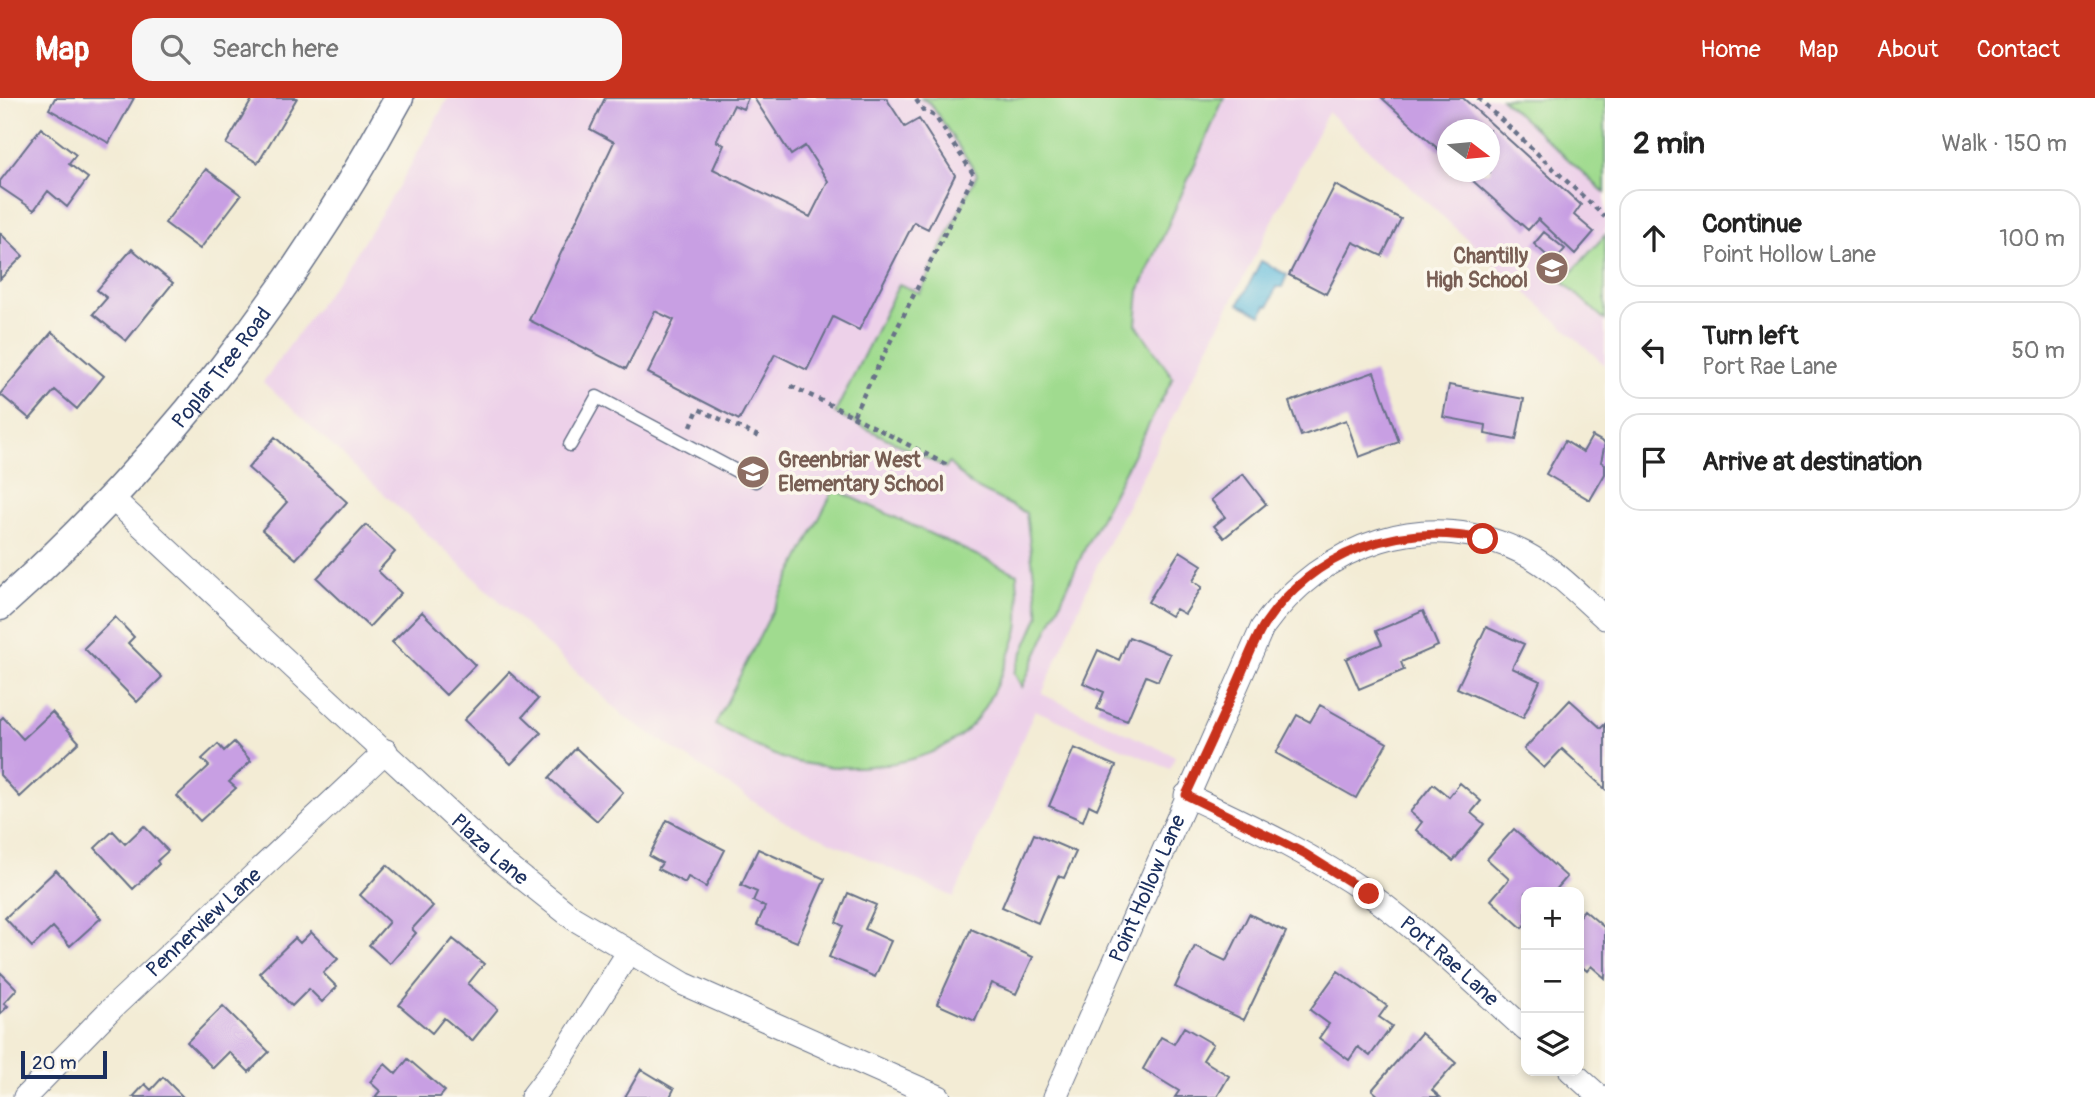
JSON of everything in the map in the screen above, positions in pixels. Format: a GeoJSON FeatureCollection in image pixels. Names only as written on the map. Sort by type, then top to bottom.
{"type":"FeatureCollection","features":[{"type":"Feature","properties":{"kind":"street","name":"Poplar Tree Road"},"geometry":{"type":"LineString","coordinates":[[0,606],[112,498],[231,360],[293,274],[342,198],[399,98]]}},
{"type":"Feature","properties":{"kind":"street","name":"Plaza Lane"},"geometry":{"type":"LineString","coordinates":[[112,498],[500,860],[573,919],[684,984],[911,1091],[939,1097]]}},
{"type":"Feature","properties":{"kind":"street","name":"Point Hollow Lane"},"geometry":{"type":"LineString","coordinates":[[1055,1097],[1186,795],[1270,617],[1297,586],[1317,569],[1363,545],[1411,534],[1436,533],[1483,539],[1515,550],[1546,566],[1605,618]]}},
{"type":"Feature","properties":{"kind":"street","name":"Pennerview Lane"},"geometry":{"type":"LineString","coordinates":[[25,1097],[108,1012],[386,751]]}},
{"type":"Feature","properties":{"kind":"street","name":"Port Rae Lane"},"geometry":{"type":"LineString","coordinates":[[1186,795],[1304,853],[1369,894],[1429,942],[1521,1025]]}},
{"type":"Feature","properties":{"kind":"street"},"geometry":{"type":"LineString","coordinates":[[532,1097],[561,1059],[628,953]]}},
{"type":"Feature","properties":{"kind":"street"},"geometry":{"type":"LineString","coordinates":[[1577,1076],[1600,1097]]}},
{"type":"Feature","properties":{"kind":"lane"},"geometry":{"type":"LineString","coordinates":[[570,445],[597,397],[755,481]]}},
{"type":"Feature","properties":{"kind":"path"},"geometry":{"type":"LineString","coordinates":[[853,416],[974,174],[935,116],[923,110],[915,98]]}},
{"type":"Feature","properties":{"kind":"path"},"geometry":{"type":"LineString","coordinates":[[1478,98],[1605,217]]}},
{"type":"Feature","properties":{"kind":"path"},"geometry":{"type":"LineString","coordinates":[[791,386],[948,466]]}},
{"type":"Feature","properties":{"kind":"path"},"geometry":{"type":"LineString","coordinates":[[689,432],[698,409],[760,436]]}},
{"type":"Feature","properties":{"kind":"shaded area","name":"Greenbriar West Elementary School"},"geometry":{"type":"Polygon","coordinates":[[[448,98],[1605,98],[1605,365],[1328,112],[1098,563],[1042,694],[1175,756],[1170,769],[1035,710],[954,897],[782,820],[625,717],[263,382],[355,255],[400,184],[448,98]]]}},
{"type":"Feature","properties":{"kind":"green space"},"geometry":{"type":"Polygon","coordinates":[[[920,98],[1224,98],[1139,291],[1136,324],[1173,378],[1086,546],[1022,687],[1014,673],[1039,615],[1026,513],[971,485],[949,463],[946,468],[835,413],[899,284],[920,293],[977,174],[930,103],[920,98]]]}},
{"type":"Feature","properties":{"kind":"green space"},"geometry":{"type":"Polygon","coordinates":[[[1501,98],[1605,98],[1605,193],[1501,98]]]}},
{"type":"Feature","properties":{"kind":"green space"},"geometry":{"type":"Polygon","coordinates":[[[1605,235],[1605,320],[1563,282],[1605,235]]]}},
{"type":"Feature","properties":{"kind":"green space"},"geometry":{"type":"Polygon","coordinates":[[[834,489],[1017,574],[1017,633],[996,685],[982,711],[966,731],[927,754],[878,766],[803,763],[773,755],[715,725],[834,489]]]}},
{"type":"Feature","properties":{"kind":"water"},"geometry":{"type":"Polygon","coordinates":[[[1261,261],[1287,275],[1282,287],[1276,287],[1269,306],[1266,305],[1261,315],[1239,304],[1261,261]]]}},
{"type":"Feature","properties":{"kind":"building"},"geometry":{"type":"Polygon","coordinates":[[[55,98],[134,98],[109,143],[49,109],[55,98]]]}},
{"type":"Feature","properties":{"kind":"building"},"geometry":{"type":"Polygon","coordinates":[[[253,98],[297,98],[258,163],[226,144],[253,98]]]}},
{"type":"Feature","properties":{"kind":"building"},"geometry":{"type":"Polygon","coordinates":[[[605,98],[748,98],[743,109],[734,105],[716,141],[724,145],[713,169],[810,217],[828,181],[805,146],[791,155],[754,98],[886,98],[905,127],[919,119],[955,175],[928,229],[914,222],[859,330],[833,317],[807,370],[775,354],[739,420],[648,373],[674,320],[655,311],[626,369],[529,320],[614,142],[590,129],[605,98]]]}},
{"type":"Feature","properties":{"kind":"building"},"geometry":{"type":"Polygon","coordinates":[[[1382,98],[1463,98],[1486,119],[1437,119],[1437,148],[1382,98]]]}},
{"type":"Feature","properties":{"kind":"building"},"geometry":{"type":"Polygon","coordinates":[[[41,128],[76,155],[69,164],[88,178],[67,207],[48,191],[34,210],[0,187],[0,181],[41,128]]]}},
{"type":"Feature","properties":{"kind":"building"},"geometry":{"type":"Polygon","coordinates":[[[1500,132],[1581,205],[1574,215],[1594,232],[1575,254],[1538,219],[1528,230],[1474,182],[1500,182],[1500,132]]]}},
{"type":"Feature","properties":{"kind":"building"},"geometry":{"type":"Polygon","coordinates":[[[206,169],[241,195],[200,249],[165,223],[206,169]]]}},
{"type":"Feature","properties":{"kind":"building"},"geometry":{"type":"Polygon","coordinates":[[[1335,185],[1401,219],[1382,256],[1353,242],[1326,294],[1289,275],[1335,185]]]}},
{"type":"Feature","properties":{"kind":"building"},"geometry":{"type":"Polygon","coordinates":[[[1544,232],[1565,249],[1554,262],[1534,244],[1544,232]]]}},
{"type":"Feature","properties":{"kind":"building"},"geometry":{"type":"Polygon","coordinates":[[[0,233],[23,256],[0,279],[0,233]]]}},
{"type":"Feature","properties":{"kind":"building"},"geometry":{"type":"Polygon","coordinates":[[[132,249],[173,283],[126,341],[93,314],[107,298],[97,290],[132,249]]]}},
{"type":"Feature","properties":{"kind":"building"},"geometry":{"type":"Polygon","coordinates":[[[52,332],[104,376],[77,409],[55,390],[30,419],[0,394],[52,332]]]}},
{"type":"Feature","properties":{"kind":"building"},"geometry":{"type":"Polygon","coordinates":[[[1374,372],[1399,442],[1359,457],[1346,420],[1301,436],[1289,402],[1374,372]]]}},
{"type":"Feature","properties":{"kind":"building"},"geometry":{"type":"Polygon","coordinates":[[[1449,385],[1524,399],[1516,440],[1485,434],[1486,425],[1443,417],[1449,385]]]}},
{"type":"Feature","properties":{"kind":"building"},"geometry":{"type":"Polygon","coordinates":[[[1592,436],[1605,443],[1601,462],[1605,464],[1605,474],[1590,500],[1546,474],[1565,441],[1583,452],[1592,436]]]}},
{"type":"Feature","properties":{"kind":"building"},"geometry":{"type":"Polygon","coordinates":[[[275,437],[347,502],[296,559],[262,530],[287,502],[248,468],[275,437]]]}},
{"type":"Feature","properties":{"kind":"building"},"geometry":{"type":"Polygon","coordinates":[[[1243,474],[1266,504],[1224,538],[1214,526],[1225,517],[1211,500],[1243,474]]]}},
{"type":"Feature","properties":{"kind":"building"},"geometry":{"type":"Polygon","coordinates":[[[366,525],[395,552],[378,571],[401,593],[369,627],[317,578],[366,525]]]}},
{"type":"Feature","properties":{"kind":"building"},"geometry":{"type":"Polygon","coordinates":[[[1180,551],[1202,565],[1193,581],[1202,587],[1185,614],[1176,609],[1171,616],[1148,602],[1180,551]]]}},
{"type":"Feature","properties":{"kind":"building"},"geometry":{"type":"Polygon","coordinates":[[[1423,611],[1438,646],[1401,662],[1404,670],[1359,689],[1346,659],[1382,644],[1376,631],[1423,611]]]}},
{"type":"Feature","properties":{"kind":"building"},"geometry":{"type":"Polygon","coordinates":[[[422,612],[475,665],[446,695],[392,642],[422,612]]]}},
{"type":"Feature","properties":{"kind":"building"},"geometry":{"type":"Polygon","coordinates":[[[115,617],[134,637],[128,643],[162,677],[137,702],[84,648],[115,617]]]}},
{"type":"Feature","properties":{"kind":"building"},"geometry":{"type":"Polygon","coordinates":[[[1486,627],[1524,644],[1512,668],[1540,681],[1523,718],[1457,688],[1486,627]]]}},
{"type":"Feature","properties":{"kind":"building"},"geometry":{"type":"Polygon","coordinates":[[[1129,637],[1170,654],[1158,681],[1146,676],[1127,721],[1097,709],[1104,692],[1083,683],[1098,650],[1119,660],[1129,637]]]}},
{"type":"Feature","properties":{"kind":"building"},"geometry":{"type":"Polygon","coordinates":[[[509,672],[538,699],[523,716],[541,733],[511,764],[464,720],[509,672]]]}},
{"type":"Feature","properties":{"kind":"building"},"geometry":{"type":"Polygon","coordinates":[[[1570,700],[1601,728],[1605,724],[1605,789],[1562,749],[1544,768],[1524,749],[1570,700]]]}},
{"type":"Feature","properties":{"kind":"building"},"geometry":{"type":"Polygon","coordinates":[[[1320,705],[1387,743],[1356,798],[1276,753],[1297,715],[1310,722],[1320,705]]]}},
{"type":"Feature","properties":{"kind":"building"},"geometry":{"type":"Polygon","coordinates":[[[52,712],[79,742],[20,797],[0,775],[0,720],[3,717],[23,739],[52,712]]]}},
{"type":"Feature","properties":{"kind":"building"},"geometry":{"type":"Polygon","coordinates":[[[234,742],[251,761],[229,782],[236,788],[200,821],[177,796],[209,766],[202,759],[218,744],[224,751],[234,742]]]}},
{"type":"Feature","properties":{"kind":"building"},"geometry":{"type":"Polygon","coordinates":[[[576,748],[623,792],[597,821],[549,778],[576,748]]]}},
{"type":"Feature","properties":{"kind":"building"},"geometry":{"type":"Polygon","coordinates":[[[1074,748],[1116,766],[1097,809],[1089,805],[1083,821],[1049,806],[1074,748]]]}},
{"type":"Feature","properties":{"kind":"building"},"geometry":{"type":"Polygon","coordinates":[[[1460,783],[1481,801],[1471,813],[1484,824],[1453,861],[1416,830],[1422,822],[1410,812],[1433,784],[1449,797],[1460,783]]]}},
{"type":"Feature","properties":{"kind":"building"},"geometry":{"type":"Polygon","coordinates":[[[667,820],[725,850],[706,887],[688,877],[685,883],[658,869],[662,863],[649,856],[667,820]]]}},
{"type":"Feature","properties":{"kind":"building"},"geometry":{"type":"Polygon","coordinates":[[[144,826],[168,851],[157,861],[159,864],[133,889],[95,848],[113,831],[125,844],[144,826]]]}},
{"type":"Feature","properties":{"kind":"building"},"geometry":{"type":"Polygon","coordinates":[[[1514,829],[1567,877],[1558,887],[1521,887],[1521,927],[1491,900],[1509,879],[1487,859],[1514,829]]]}},
{"type":"Feature","properties":{"kind":"building"},"geometry":{"type":"Polygon","coordinates":[[[1034,834],[1076,852],[1064,878],[1058,876],[1038,923],[1002,907],[1034,834]]]}},
{"type":"Feature","properties":{"kind":"building"},"geometry":{"type":"Polygon","coordinates":[[[758,849],[825,879],[797,942],[757,925],[765,907],[753,901],[757,892],[741,885],[758,849]]]}},
{"type":"Feature","properties":{"kind":"building"},"geometry":{"type":"Polygon","coordinates":[[[387,865],[433,906],[412,929],[416,933],[390,964],[369,945],[389,922],[360,895],[387,865]]]}},
{"type":"Feature","properties":{"kind":"building"},"geometry":{"type":"Polygon","coordinates":[[[56,870],[101,918],[70,946],[53,927],[32,947],[5,918],[56,870]]]}},
{"type":"Feature","properties":{"kind":"building"},"geometry":{"type":"Polygon","coordinates":[[[848,893],[876,905],[865,929],[891,941],[875,977],[829,957],[843,926],[836,922],[848,893]]]}},
{"type":"Feature","properties":{"kind":"building"},"geometry":{"type":"Polygon","coordinates":[[[1584,910],[1605,928],[1605,978],[1591,966],[1587,971],[1584,968],[1584,910]]]}},
{"type":"Feature","properties":{"kind":"building"},"geometry":{"type":"Polygon","coordinates":[[[1249,914],[1286,932],[1244,1020],[1175,987],[1195,946],[1226,961],[1249,914]]]}},
{"type":"Feature","properties":{"kind":"building"},"geometry":{"type":"Polygon","coordinates":[[[971,929],[1033,957],[1016,994],[991,983],[975,1021],[937,1004],[971,929]]]}},
{"type":"Feature","properties":{"kind":"building"},"geometry":{"type":"Polygon","coordinates":[[[311,932],[338,959],[323,973],[337,987],[322,1002],[309,989],[292,1006],[259,973],[295,938],[300,943],[311,932]]]}},
{"type":"Feature","properties":{"kind":"building"},"geometry":{"type":"Polygon","coordinates":[[[453,939],[484,964],[468,984],[498,1009],[472,1041],[444,1018],[432,1033],[399,1005],[453,939]]]}},
{"type":"Feature","properties":{"kind":"building"},"geometry":{"type":"Polygon","coordinates":[[[1338,971],[1387,1006],[1379,1017],[1392,1026],[1370,1056],[1358,1047],[1349,1060],[1319,1038],[1329,1024],[1310,1010],[1338,971]]]}},
{"type":"Feature","properties":{"kind":"building"},"geometry":{"type":"Polygon","coordinates":[[[0,972],[17,989],[4,1003],[8,1006],[0,1014],[0,972]]]}},
{"type":"Feature","properties":{"kind":"building"},"geometry":{"type":"Polygon","coordinates":[[[223,1006],[269,1052],[249,1072],[229,1052],[213,1068],[187,1042],[223,1006]]]}},
{"type":"Feature","properties":{"kind":"building"},"geometry":{"type":"Polygon","coordinates":[[[1184,1027],[1213,1044],[1203,1060],[1229,1076],[1217,1097],[1175,1097],[1179,1091],[1143,1069],[1161,1037],[1174,1044],[1184,1027]]]}},
{"type":"Feature","properties":{"kind":"building"},"geometry":{"type":"Polygon","coordinates":[[[1421,1033],[1456,1063],[1432,1090],[1440,1097],[1380,1097],[1372,1090],[1421,1033]]]}},
{"type":"Feature","properties":{"kind":"building"},"geometry":{"type":"Polygon","coordinates":[[[408,1059],[445,1091],[440,1097],[375,1097],[380,1091],[370,1082],[385,1064],[396,1074],[408,1059]]]}},
{"type":"Feature","properties":{"kind":"building"},"geometry":{"type":"Polygon","coordinates":[[[641,1069],[674,1089],[670,1097],[625,1097],[641,1069]]]}},
{"type":"Feature","properties":{"kind":"building"},"geometry":{"type":"Polygon","coordinates":[[[163,1077],[183,1097],[133,1097],[145,1084],[151,1090],[163,1077]]]}},
{"type":"Feature","properties":{"kind":"place","name":"Chantilly High School"},"geometry":{"type":"Point","coordinates":[1552,268]}},
{"type":"Feature","properties":{"kind":"place","name":"Greenbriar West Elementary School"},"geometry":{"type":"Point","coordinates":[753,472]}},
{"type":"Feature","properties":{"kind":"route"},"geometry":{"type":"LineString","coordinates":[[1369,894],[1304,853],[1186,795],[1262,628],[1297,586],[1340,555],[1387,538],[1436,533],[1483,539]]}}]}
